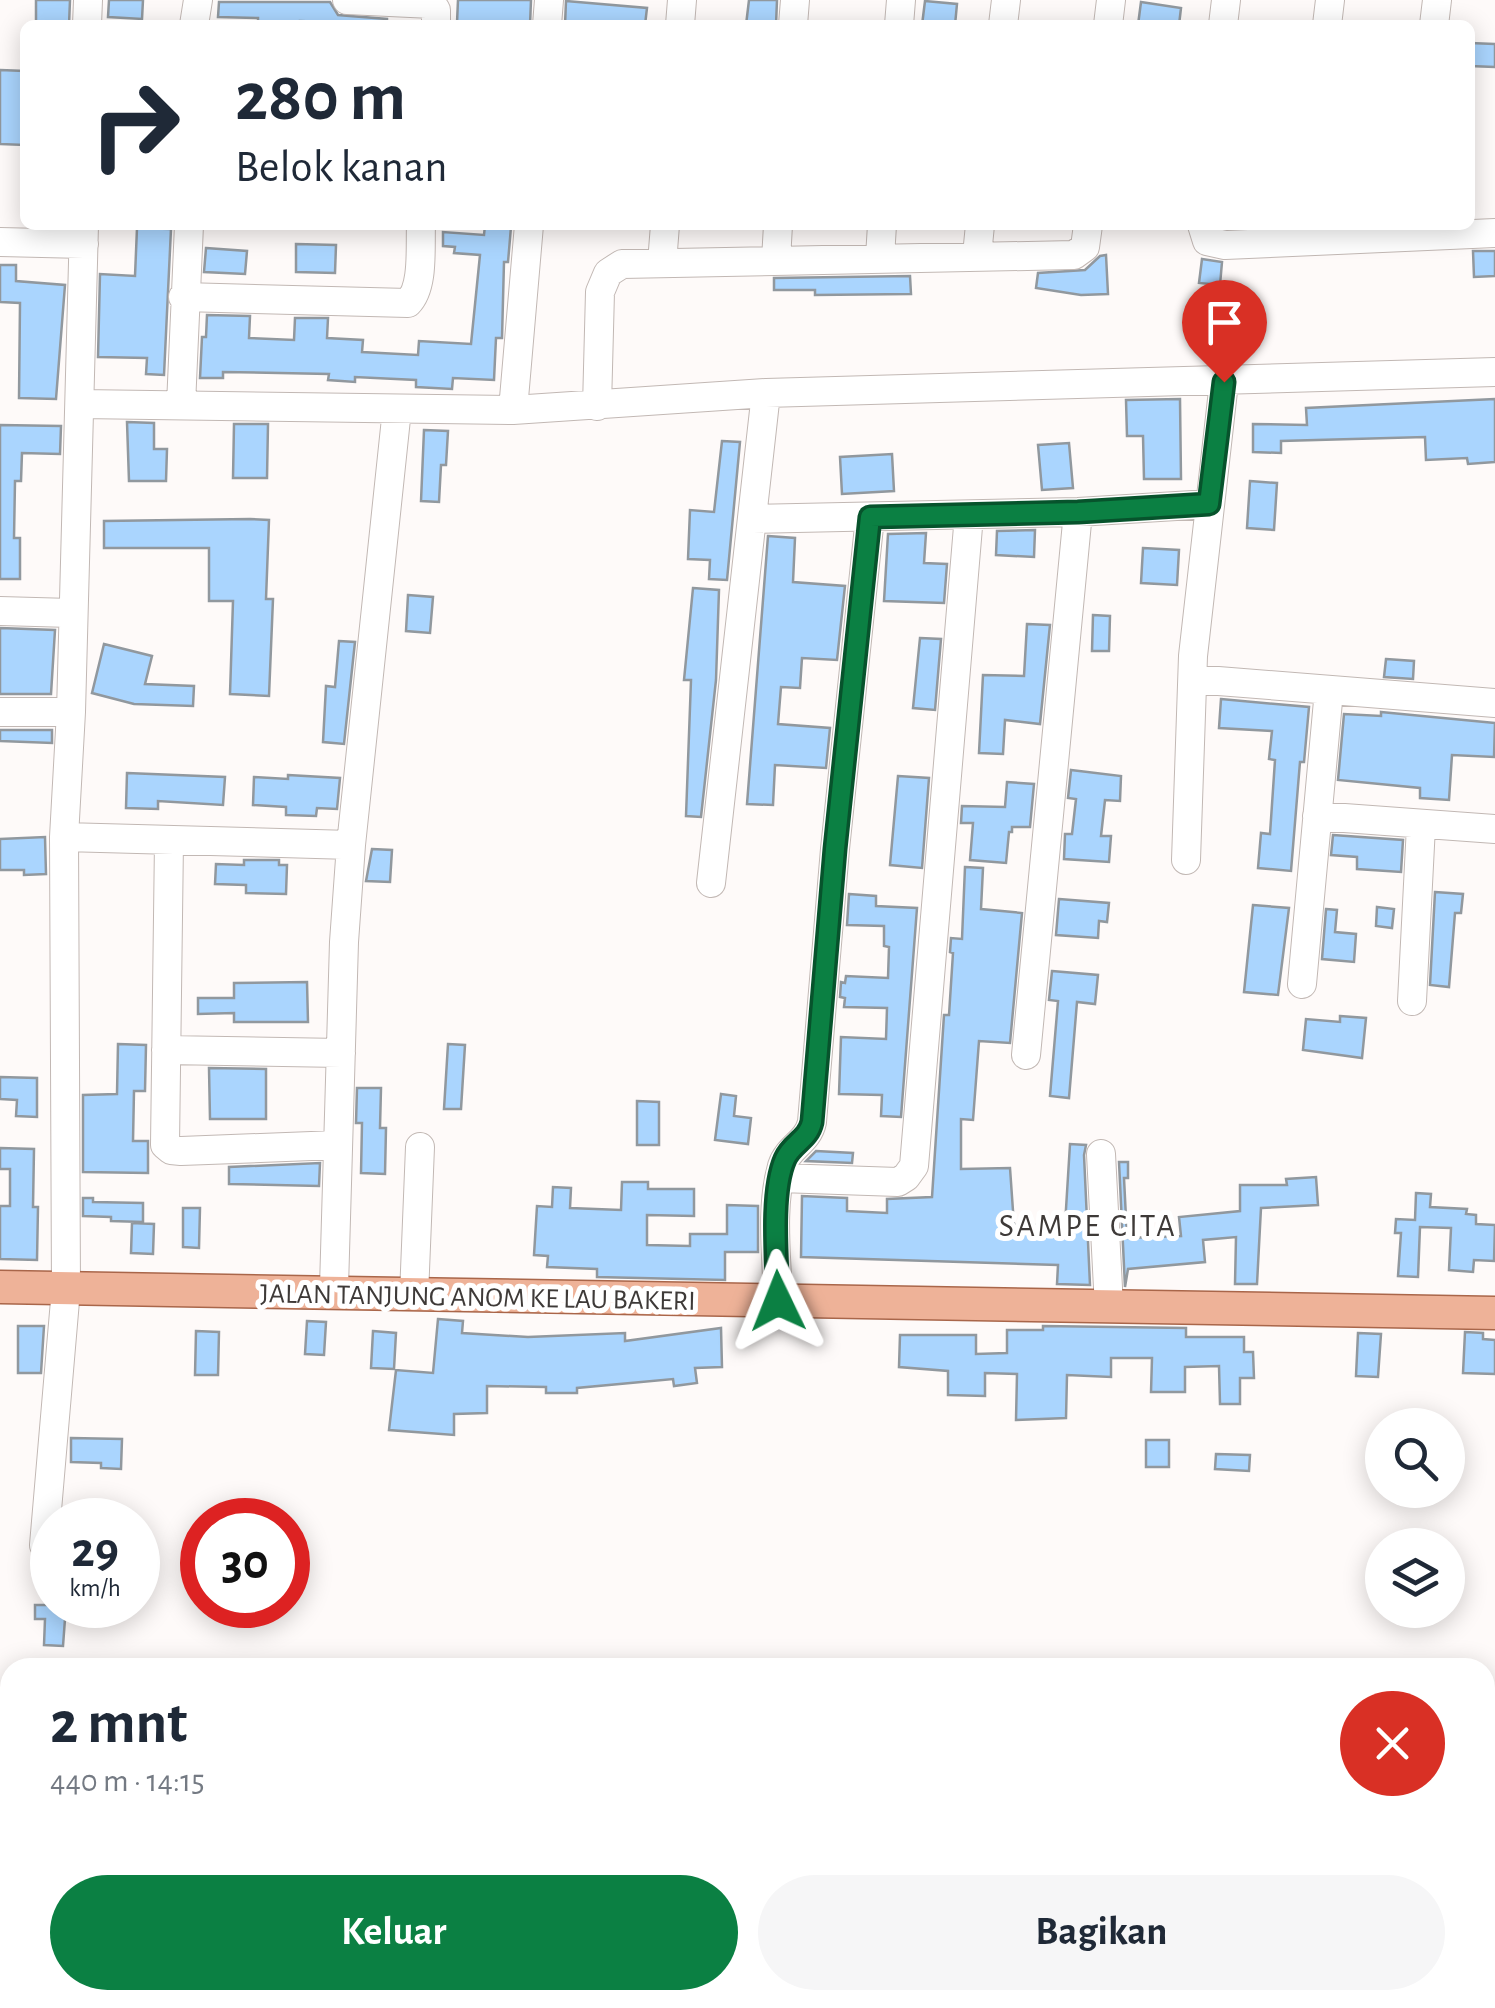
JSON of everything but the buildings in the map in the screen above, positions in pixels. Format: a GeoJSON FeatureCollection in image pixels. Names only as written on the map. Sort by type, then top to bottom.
{"type":"FeatureCollection","features":[{"type":"Feature","properties":{"kind":"main road","name":"JALAN TANJUNG ANOM KE LAU BAKERI"},"geometry":{"type":"LineString","coordinates":[[0,1288],[339,1283],[414,1295],[1495,1314]]}},
{"type":"Feature","properties":{"kind":"street"},"geometry":{"type":"LineString","coordinates":[[347,0],[432,4],[436,20]]}},
{"type":"Feature","properties":{"kind":"street"},"geometry":{"type":"LineString","coordinates":[[181,405],[188,230]]}},
{"type":"Feature","properties":{"kind":"street"},"geometry":{"type":"LineString","coordinates":[[184,297],[408,303],[417,284],[422,230]]}},
{"type":"Feature","properties":{"kind":"street"},"geometry":{"type":"LineString","coordinates":[[513,410],[529,230]]}},
{"type":"Feature","properties":{"kind":"street"},"geometry":{"type":"LineString","coordinates":[[662,263],[664,230]]}},
{"type":"Feature","properties":{"kind":"street"},"geometry":{"type":"LineString","coordinates":[[776,260],[778,230]]}},
{"type":"Feature","properties":{"kind":"street"},"geometry":{"type":"LineString","coordinates":[[880,257],[882,230]]}},
{"type":"Feature","properties":{"kind":"street"},"geometry":{"type":"LineString","coordinates":[[977,255],[980,230]]}},
{"type":"Feature","properties":{"kind":"street"},"geometry":{"type":"LineString","coordinates":[[597,406],[600,292],[614,267],[622,264],[1074,255],[1085,247],[1087,230]]}},
{"type":"Feature","properties":{"kind":"street"},"geometry":{"type":"LineString","coordinates":[[1204,230],[1207,241],[1226,245],[1410,230],[1495,232]]}},
{"type":"Feature","properties":{"kind":"street"},"geometry":{"type":"LineString","coordinates":[[0,242],[84,234],[64,837],[66,1288],[48,1498]]}},
{"type":"Feature","properties":{"kind":"street"},"geometry":{"type":"LineString","coordinates":[[80,404],[513,410],[766,393],[1495,372]]}},
{"type":"Feature","properties":{"kind":"street"},"geometry":{"type":"LineString","coordinates":[[1186,860],[1193,679],[1224,382]]}},
{"type":"Feature","properties":{"kind":"street"},"geometry":{"type":"LineString","coordinates":[[711,884],[766,393]]}},
{"type":"Feature","properties":{"kind":"street"},"geometry":{"type":"LineString","coordinates":[[339,1283],[337,1145],[350,845],[397,409]]}},
{"type":"Feature","properties":{"kind":"street"},"geometry":{"type":"LineString","coordinates":[[753,519],[1078,512],[1209,504]]}},
{"type":"Feature","properties":{"kind":"street"},"geometry":{"type":"LineString","coordinates":[[1026,1055],[1078,512]]}},
{"type":"Feature","properties":{"kind":"street"},"geometry":{"type":"LineString","coordinates":[[780,1178],[898,1182],[914,1166],[969,515]]}},
{"type":"Feature","properties":{"kind":"street"},"geometry":{"type":"LineString","coordinates":[[778,1301],[776,1235],[780,1178],[790,1150],[807,1136],[812,1122],[835,849],[870,517]]}},
{"type":"Feature","properties":{"kind":"street"},"geometry":{"type":"LineString","coordinates":[[0,611],[72,613]]}},
{"type":"Feature","properties":{"kind":"street"},"geometry":{"type":"LineString","coordinates":[[1193,679],[1495,703]]}},
{"type":"Feature","properties":{"kind":"street"},"geometry":{"type":"LineString","coordinates":[[1302,984],[1329,690]]}},
{"type":"Feature","properties":{"kind":"street"},"geometry":{"type":"LineString","coordinates":[[0,712],[71,712]]}},
{"type":"Feature","properties":{"kind":"street"},"geometry":{"type":"LineString","coordinates":[[1317,816],[1495,829]]}},
{"type":"Feature","properties":{"kind":"street"},"geometry":{"type":"LineString","coordinates":[[1412,1001],[1421,826]]}},
{"type":"Feature","properties":{"kind":"street"},"geometry":{"type":"LineString","coordinates":[[64,837],[350,845]]}},
{"type":"Feature","properties":{"kind":"street"},"geometry":{"type":"LineString","coordinates":[[169,840],[166,1145],[171,1150],[337,1145]]}},
{"type":"Feature","properties":{"kind":"street"},"geometry":{"type":"LineString","coordinates":[[166,1050],[341,1053]]}},
{"type":"Feature","properties":{"kind":"street"},"geometry":{"type":"LineString","coordinates":[[414,1295],[420,1147]]}},
{"type":"Feature","properties":{"kind":"street"},"geometry":{"type":"LineString","coordinates":[[1101,1154],[1109,1307]]}},
{"type":"Feature","properties":{"kind":"district","name":"SAMPE CITA"},"geometry":{"type":"Point","coordinates":[1088,1225]}},
{"type":"Feature","properties":{"kind":"route"},"geometry":{"type":"LineString","coordinates":[[778,1301],[776,1235],[780,1178],[790,1150],[807,1136],[812,1122],[835,849],[870,517],[1209,504],[1224,382]]}}]}
